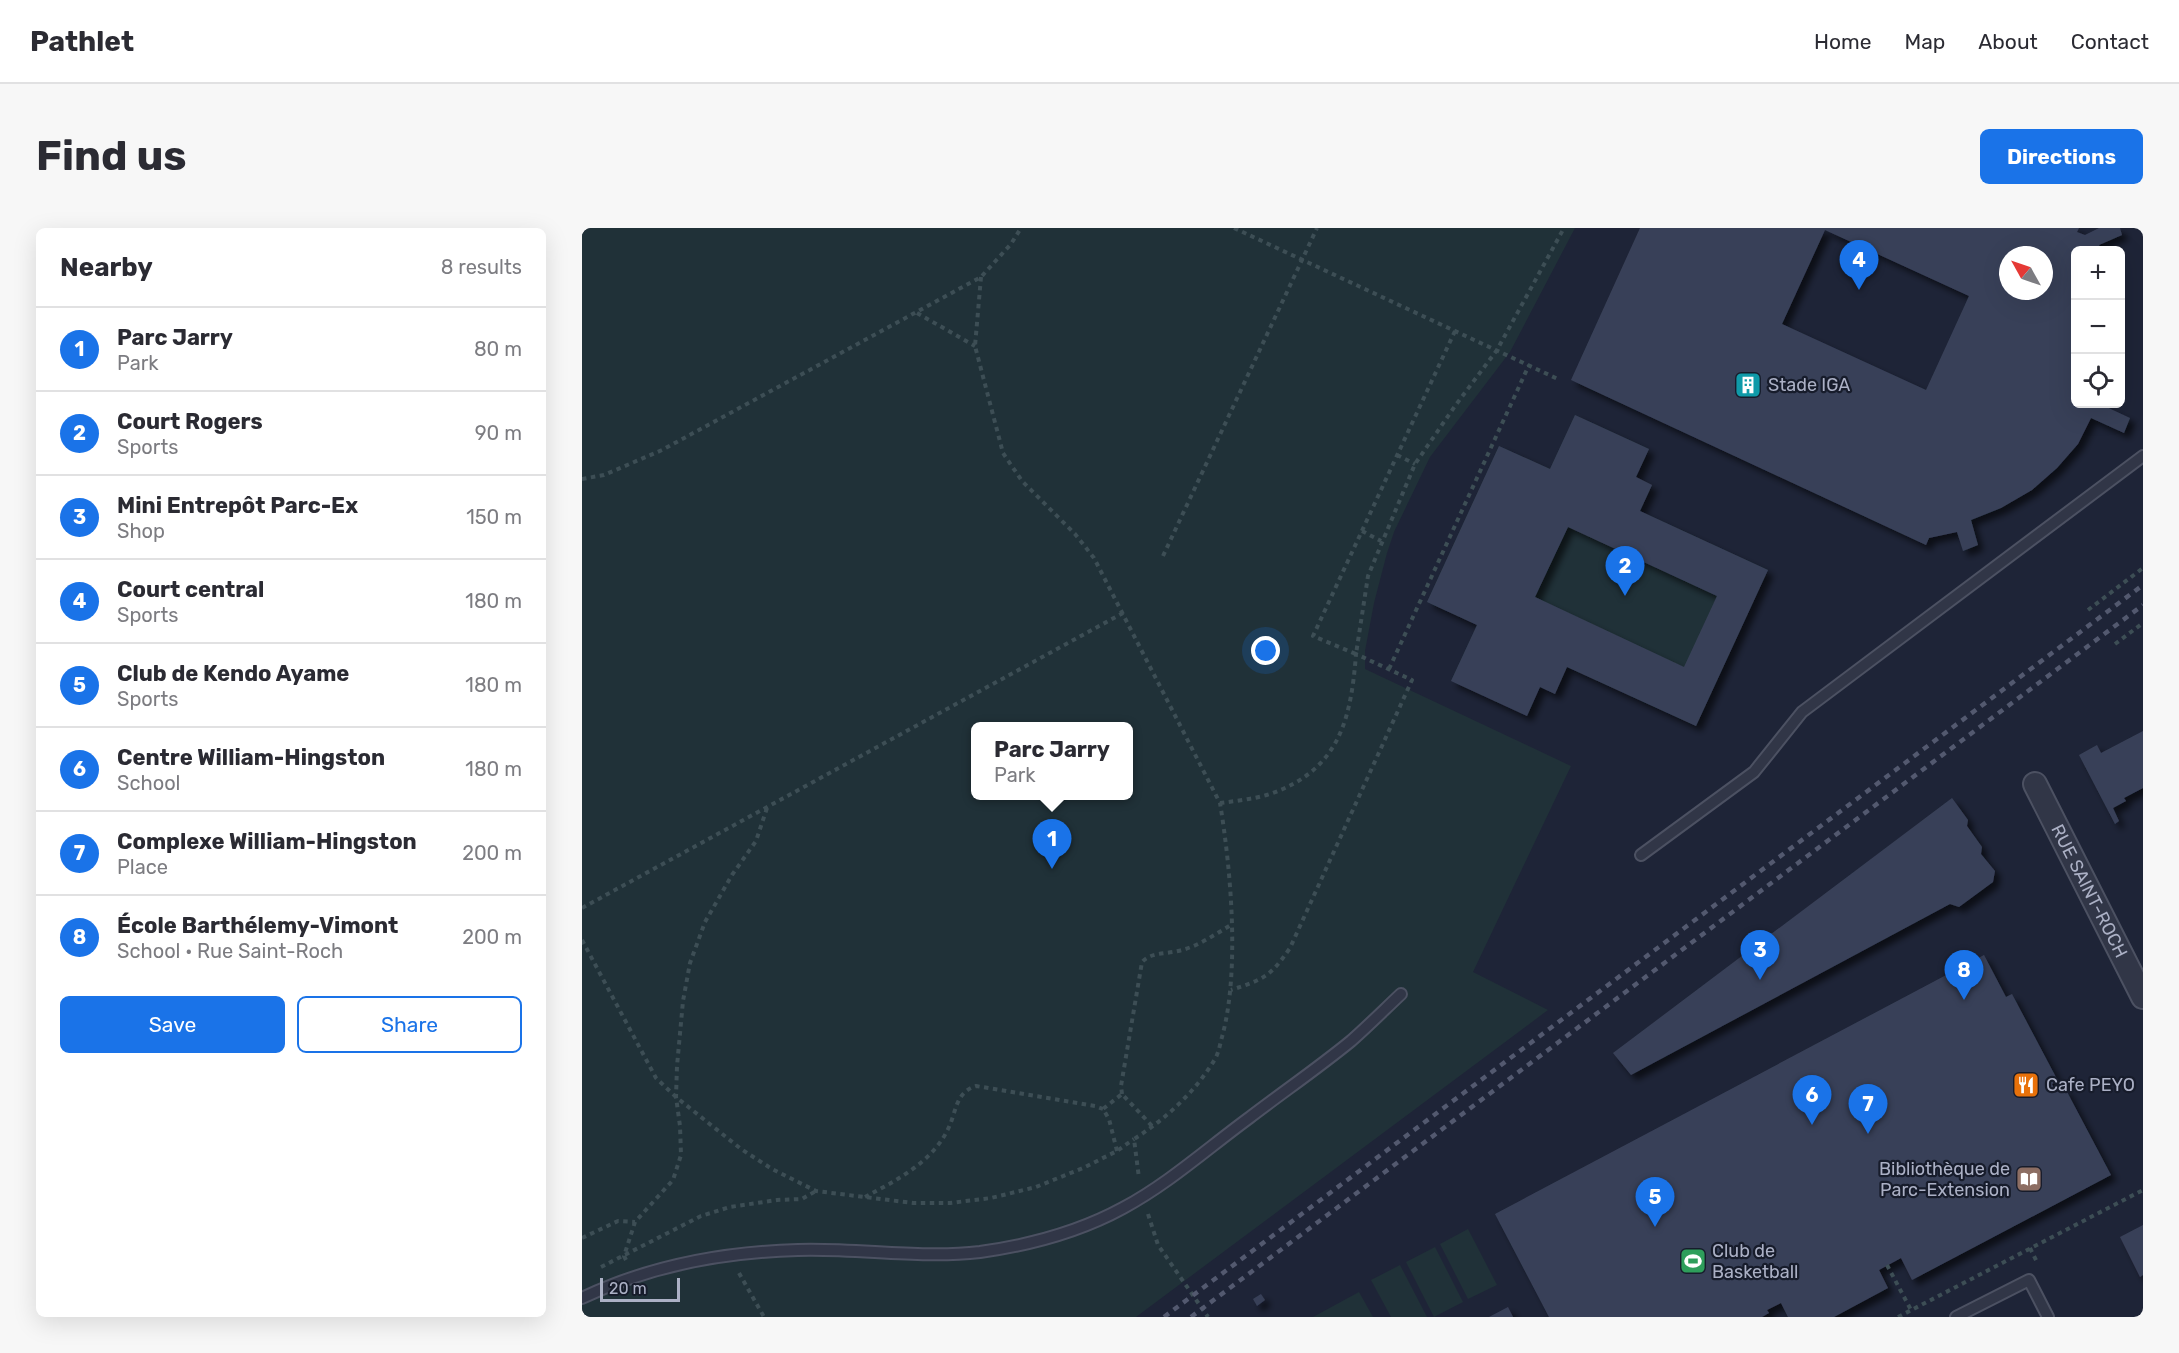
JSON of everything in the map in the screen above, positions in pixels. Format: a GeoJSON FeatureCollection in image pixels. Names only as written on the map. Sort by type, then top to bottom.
{"type":"FeatureCollection","features":[{"type":"Feature","properties":{"kind":"street","name":"RUE SAINT-ROCH"},"geometry":{"type":"LineString","coordinates":[[2035,784],[2143,998]]}},
{"type":"Feature","properties":{"kind":"lane"},"geometry":{"type":"LineString","coordinates":[[1641,855],[1754,772],[1802,712],[2143,456]]}},
{"type":"Feature","properties":{"kind":"lane"},"geometry":{"type":"LineString","coordinates":[[582,1298],[676,1265],[730,1256],[799,1250],[906,1254],[979,1252],[1017,1246],[1066,1232],[1103,1218],[1142,1197],[1351,1041],[1401,994]]}},
{"type":"Feature","properties":{"kind":"lane"},"geometry":{"type":"LineString","coordinates":[[1956,1317],[2029,1280],[2048,1317]]}},
{"type":"Feature","properties":{"kind":"path"},"geometry":{"type":"LineString","coordinates":[[582,479],[604,475],[662,450],[981,277],[1011,244],[1021,228]]}},
{"type":"Feature","properties":{"kind":"path"},"geometry":{"type":"LineString","coordinates":[[1234,228],[1560,380]]}},
{"type":"Feature","properties":{"kind":"path"},"geometry":{"type":"LineString","coordinates":[[1163,556],[1317,228]]}},
{"type":"Feature","properties":{"kind":"path"},"geometry":{"type":"LineString","coordinates":[[1220,803],[1269,794],[1315,771],[1339,736],[1348,712],[1354,684],[1356,654],[1368,576],[1415,464],[1497,350],[1564,228]]}},
{"type":"Feature","properties":{"kind":"path"},"geometry":{"type":"LineString","coordinates":[[582,940],[656,1078],[741,1149],[772,1169],[816,1191],[913,1203],[940,1203],[991,1198],[1036,1186],[1083,1168],[1117,1151],[1153,1127],[1193,1090],[1217,1057],[1231,990],[1231,925],[1225,834],[1220,803],[1094,558],[1075,534],[1022,481],[1003,453],[975,346],[981,277]]}},
{"type":"Feature","properties":{"kind":"path"},"geometry":{"type":"LineString","coordinates":[[916,312],[975,346]]}},
{"type":"Feature","properties":{"kind":"path"},"geometry":{"type":"LineString","coordinates":[[1231,990],[1257,982],[1275,970],[1290,948],[1413,680],[1313,636],[1455,331]]}},
{"type":"Feature","properties":{"kind":"path"},"geometry":{"type":"LineString","coordinates":[[1389,669],[1529,365]]}},
{"type":"Feature","properties":{"kind":"path"},"geometry":{"type":"LineString","coordinates":[[1397,454],[1415,464]]}},
{"type":"Feature","properties":{"kind":"path"},"geometry":{"type":"LineString","coordinates":[[1362,531],[1381,541]]}},
{"type":"Feature","properties":{"kind":"path"},"geometry":{"type":"LineString","coordinates":[[2088,609],[2143,568]]}},
{"type":"Feature","properties":{"kind":"path"},"geometry":{"type":"LineString","coordinates":[[582,908],[1123,613]]}},
{"type":"Feature","properties":{"kind":"path"},"geometry":{"type":"LineString","coordinates":[[2115,644],[2143,623]]}},
{"type":"Feature","properties":{"kind":"path"},"geometry":{"type":"LineString","coordinates":[[767,808],[756,841],[732,875],[705,922],[690,963],[683,1001],[676,1097],[681,1155],[673,1179],[635,1222],[624,1256],[701,1216],[730,1207],[802,1199],[816,1191]]}},
{"type":"Feature","properties":{"kind":"path"},"geometry":{"type":"LineString","coordinates":[[1153,1127],[1122,1094],[1143,962],[1147,957],[1179,951],[1202,942],[1231,925]]}},
{"type":"Feature","properties":{"kind":"path"},"geometry":{"type":"LineString","coordinates":[[863,1197],[916,1166],[937,1146],[947,1131],[960,1096],[967,1089],[976,1086],[1095,1106],[1103,1110],[1110,1119],[1117,1151]]}},
{"type":"Feature","properties":{"kind":"path"},"geometry":{"type":"LineString","coordinates":[[1103,1110],[1122,1094]]}},
{"type":"Feature","properties":{"kind":"path"},"geometry":{"type":"LineString","coordinates":[[1134,1139],[1142,1197],[1158,1245],[1208,1317]]}},
{"type":"Feature","properties":{"kind":"path"},"geometry":{"type":"LineString","coordinates":[[1898,1317],[2143,1190]]}},
{"type":"Feature","properties":{"kind":"path"},"geometry":{"type":"LineString","coordinates":[[582,1238],[618,1221],[635,1222]]}},
{"type":"Feature","properties":{"kind":"path"},"geometry":{"type":"LineString","coordinates":[[730,1256],[764,1317]]}},
{"type":"Feature","properties":{"kind":"path"},"geometry":{"type":"LineString","coordinates":[[1887,1265],[1911,1310]]}},
{"type":"Feature","properties":{"kind":"shaded area"},"geometry":{"type":"Polygon","coordinates":[[[582,228],[1575,228],[1510,352],[1430,457],[1394,532],[1374,603],[1365,651],[1365,669],[1571,766],[1473,972],[1548,1010],[1136,1317],[582,1317],[582,228]]]}},
{"type":"Feature","properties":{"kind":"shaded area"},"geometry":{"type":"Polygon","coordinates":[[[1575,415],[1649,449],[1636,477],[1652,485],[1640,511],[1768,570],[1696,726],[1567,667],[1540,687],[1451,681],[1477,625],[1427,602],[1499,446],[1550,469],[1575,415]]]}},
{"type":"Feature","properties":{"kind":"shaded area"},"geometry":{"type":"Polygon","coordinates":[[[1468,1229],[1497,1285],[1468,1299],[1440,1244],[1468,1229]]]}},
{"type":"Feature","properties":{"kind":"shaded area"},"geometry":{"type":"Polygon","coordinates":[[[1435,1247],[1463,1302],[1434,1317],[1406,1262],[1435,1247]]]}},
{"type":"Feature","properties":{"kind":"shaded area"},"geometry":{"type":"Polygon","coordinates":[[[1400,1265],[1427,1317],[1391,1317],[1371,1280],[1400,1265]]]}},
{"type":"Feature","properties":{"kind":"shaded area"},"geometry":{"type":"Polygon","coordinates":[[[1359,1292],[1373,1317],[1313,1317],[1359,1292]]]}},
{"type":"Feature","properties":{"kind":"building","name":"Stade IGA"},"geometry":{"type":"Polygon","coordinates":[[[1640,228],[2079,228],[2077,232],[2085,235],[2099,228],[2120,228],[2122,235],[2099,246],[2071,246],[2071,408],[2109,408],[2130,418],[2124,433],[2091,418],[2078,444],[2057,468],[2032,490],[2001,508],[1971,520],[1978,545],[1963,551],[1957,532],[1929,538],[1926,545],[1571,380],[1640,228]],[[1825,230],[1782,324],[1926,390],[1969,296],[1825,230]]]}},
{"type":"Feature","properties":{"kind":"building"},"geometry":{"type":"Polygon","coordinates":[[[1575,415],[1649,449],[1636,477],[1652,485],[1640,511],[1768,570],[1696,726],[1567,667],[1555,694],[1540,687],[1527,716],[1451,681],[1477,625],[1427,602],[1499,446],[1550,469],[1575,415]],[[1568,527],[1535,597],[1684,667],[1717,596],[1568,527]]]}},
{"type":"Feature","properties":{"kind":"building"},"geometry":{"type":"Polygon","coordinates":[[[2143,731],[2143,788],[2124,798],[2126,801],[2113,808],[2119,821],[2115,824],[2079,755],[2097,745],[2101,753],[2143,731]]]}},
{"type":"Feature","properties":{"kind":"building"},"geometry":{"type":"Polygon","coordinates":[[[1952,798],[1968,820],[1967,826],[1982,847],[1981,854],[1995,871],[1993,882],[1959,907],[1950,904],[1631,1075],[1613,1053],[1952,798]]]}},
{"type":"Feature","properties":{"kind":"building"},"geometry":{"type":"Polygon","coordinates":[[[1984,955],[2006,997],[2012,994],[2058,1081],[2052,1084],[2056,1092],[2065,1088],[2111,1175],[1912,1280],[1901,1258],[1879,1270],[1888,1288],[1834,1317],[1788,1317],[1781,1303],[1767,1310],[1769,1313],[1762,1317],[1549,1317],[1495,1214],[1984,955]]]}},
{"type":"Feature","properties":{"kind":"building"},"geometry":{"type":"Polygon","coordinates":[[[2143,1225],[2143,1275],[2140,1277],[2120,1237],[2143,1225]]]}},
{"type":"Feature","properties":{"kind":"building"},"geometry":{"type":"Polygon","coordinates":[[[1261,1294],[1265,1300],[1257,1306],[1253,1299],[1261,1294]]]}},
{"type":"Feature","properties":{"kind":"building"},"geometry":{"type":"Polygon","coordinates":[[[1508,1307],[1513,1317],[1489,1317],[1508,1307]]]}},
{"type":"Feature","properties":{"kind":"railway"},"geometry":{"type":"LineString","coordinates":[[1164,1317],[2143,585]]}},
{"type":"Feature","properties":{"kind":"railway"},"geometry":{"type":"LineString","coordinates":[[1191,1317],[2143,605]]}},
{"type":"Feature","properties":{"kind":"place","name":"Court central"},"geometry":{"type":"Point","coordinates":[1859,290]}},
{"type":"Feature","properties":{"kind":"place","name":"Stade IGA"},"geometry":{"type":"Point","coordinates":[1748,385]}},
{"type":"Feature","properties":{"kind":"place","name":"Court Rogers"},"geometry":{"type":"Point","coordinates":[1625,596]}},
{"type":"Feature","properties":{"kind":"place","name":"Parc Jarry"},"geometry":{"type":"Point","coordinates":[1052,869]}},
{"type":"Feature","properties":{"kind":"place","name":"Mini Entrepôt Parc-Ex"},"geometry":{"type":"Point","coordinates":[1760,980]}},
{"type":"Feature","properties":{"kind":"place","name":"École Barthélemy-Vimont"},"geometry":{"type":"Point","coordinates":[1964,1000]}},
{"type":"Feature","properties":{"kind":"place","name":"Cafe PEYO"},"geometry":{"type":"Point","coordinates":[2026,1085]}},
{"type":"Feature","properties":{"kind":"place","name":"Centre William-Hingston"},"geometry":{"type":"Point","coordinates":[1812,1125]}},
{"type":"Feature","properties":{"kind":"place","name":"Complexe William-Hingston"},"geometry":{"type":"Point","coordinates":[1868,1134]}},
{"type":"Feature","properties":{"kind":"place","name":"Bibliothèque de Parc-Extension"},"geometry":{"type":"Point","coordinates":[2029,1179]}},
{"type":"Feature","properties":{"kind":"place","name":"Club de Kendo Ayame"},"geometry":{"type":"Point","coordinates":[1655,1227]}},
{"type":"Feature","properties":{"kind":"place","name":"Club de Basketball"},"geometry":{"type":"Point","coordinates":[1693,1261]}}]}
